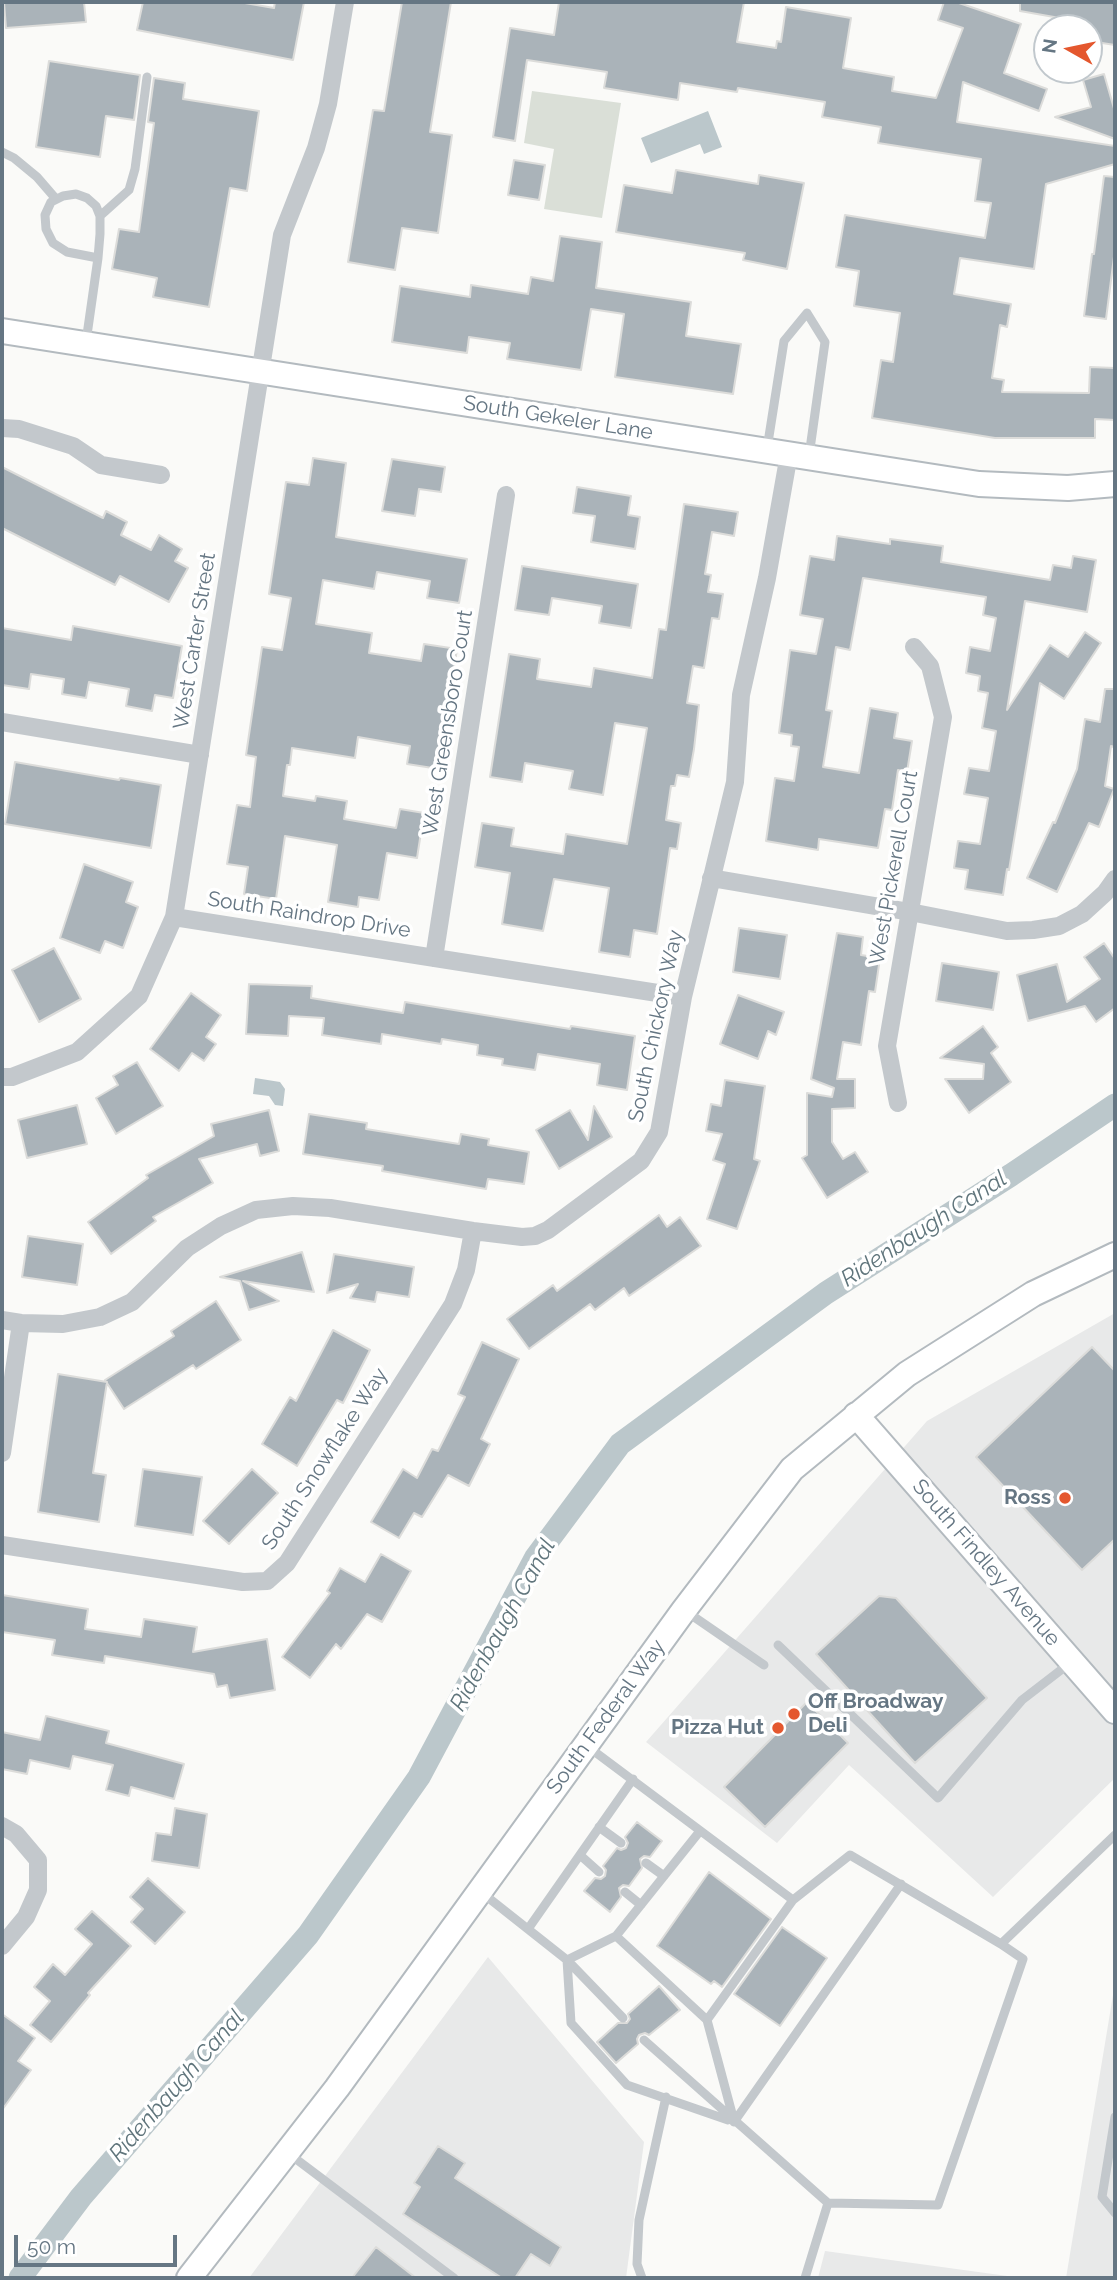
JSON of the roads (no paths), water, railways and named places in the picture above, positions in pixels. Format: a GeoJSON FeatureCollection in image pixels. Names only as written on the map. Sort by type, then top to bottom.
{"type":"FeatureCollection","features":[{"type":"Feature","properties":{"kind":"street","name":"West Carter Street"},"geometry":{"type":"LineString","coordinates":[[174,917],[282,236],[316,148],[328,104],[345,2]]}},
{"type":"Feature","properties":{"kind":"street","name":"South Gekeler Lane"},"geometry":{"type":"LineString","coordinates":[[2,331],[979,484],[1068,488],[1115,484]]}},
{"type":"Feature","properties":{"kind":"street"},"geometry":{"type":"LineString","coordinates":[[2,428],[19,429],[73,446],[101,466],[161,475]]}},
{"type":"Feature","properties":{"kind":"street","name":"South Chickory Way"},"geometry":{"type":"LineString","coordinates":[[2,1320],[21,1324],[64,1324],[100,1317],[132,1302],[187,1248],[221,1226],[256,1210],[293,1206],[330,1208],[473,1231],[522,1237],[536,1236],[641,1161],[659,1132],[683,997],[735,782],[741,695],[767,578],[788,454]]}},
{"type":"Feature","properties":{"kind":"street","name":"West Greensboro Court"},"geometry":{"type":"LineString","coordinates":[[434,958],[506,495]]}},
{"type":"Feature","properties":{"kind":"street","name":"West Pickerell Court"},"geometry":{"type":"LineString","coordinates":[[898,1103],[887,1046],[943,717],[930,666],[914,647]]}},
{"type":"Feature","properties":{"kind":"street"},"geometry":{"type":"LineString","coordinates":[[2,722],[200,755]]}},
{"type":"Feature","properties":{"kind":"street"},"geometry":{"type":"LineString","coordinates":[[711,878],[1007,931],[1059,926],[1082,914],[1105,893],[1115,878]]}},
{"type":"Feature","properties":{"kind":"street"},"geometry":{"type":"LineString","coordinates":[[2,1077],[12,1077],[77,1052],[139,996],[174,917]]}},
{"type":"Feature","properties":{"kind":"street","name":"South Raindrop Drive"},"geometry":{"type":"LineString","coordinates":[[174,917],[683,997]]}},
{"type":"Feature","properties":{"kind":"street","name":"South Snowflake Way"},"geometry":{"type":"LineString","coordinates":[[2,1545],[243,1582],[267,1581],[287,1563],[453,1304],[466,1270],[473,1231]]}},
{"type":"Feature","properties":{"kind":"street","name":"South Federal Way"},"geometry":{"type":"LineString","coordinates":[[189,2278],[287,2152],[684,1611],[792,1469],[906,1374],[1032,1294],[1115,1255]]}},
{"type":"Feature","properties":{"kind":"street"},"geometry":{"type":"LineString","coordinates":[[2,1453],[21,1324]]}},
{"type":"Feature","properties":{"kind":"street","name":"South Findley Avenue"},"geometry":{"type":"LineString","coordinates":[[856,1415],[1115,1711]]}},
{"type":"Feature","properties":{"kind":"street"},"geometry":{"type":"LineString","coordinates":[[2,1826],[16,1834],[38,1860],[38,1889],[26,1917],[2,1946]]}},
{"type":"Feature","properties":{"kind":"lane"},"geometry":{"type":"LineString","coordinates":[[100,216],[129,190],[135,169],[147,77]]}},
{"type":"Feature","properties":{"kind":"lane"},"geometry":{"type":"LineString","coordinates":[[2,152],[37,177],[56,199]]}},
{"type":"Feature","properties":{"kind":"lane"},"geometry":{"type":"LineString","coordinates":[[86,344],[97,258],[100,216],[96,206],[87,198],[76,194],[51,202],[45,215],[46,229],[53,243],[67,252],[97,258]]}},
{"type":"Feature","properties":{"kind":"lane"},"geometry":{"type":"LineString","coordinates":[[807,313],[825,342],[788,454],[784,341],[807,313]]}},
{"type":"Feature","properties":{"kind":"lane"},"geometry":{"type":"LineString","coordinates":[[684,1611],[764,1665]]}},
{"type":"Feature","properties":{"kind":"lane"},"geometry":{"type":"LineString","coordinates":[[778,1645],[938,1798],[1022,1700],[1072,1661]]}},
{"type":"Feature","properties":{"kind":"lane"},"geometry":{"type":"LineString","coordinates":[[586,1745],[793,1900]]}},
{"type":"Feature","properties":{"kind":"lane"},"geometry":{"type":"LineString","coordinates":[[528,1929],[633,1779]]}},
{"type":"Feature","properties":{"kind":"lane"},"geometry":{"type":"LineString","coordinates":[[599,1827],[621,1843]]}},
{"type":"Feature","properties":{"kind":"lane"},"geometry":{"type":"LineString","coordinates":[[567,1960],[617,1936],[700,1831]]}},
{"type":"Feature","properties":{"kind":"lane"},"geometry":{"type":"LineString","coordinates":[[1001,1944],[1115,1835]]}},
{"type":"Feature","properties":{"kind":"lane"},"geometry":{"type":"LineString","coordinates":[[643,2040],[828,2203],[938,2205],[1023,1959],[850,1855],[793,1900],[707,2020]]}},
{"type":"Feature","properties":{"kind":"lane"},"geometry":{"type":"LineString","coordinates":[[580,1856],[599,1872]]}},
{"type":"Feature","properties":{"kind":"lane"},"geometry":{"type":"LineString","coordinates":[[646,1863],[664,1876]]}},
{"type":"Feature","properties":{"kind":"lane"},"geometry":{"type":"LineString","coordinates":[[734,2122],[901,1884]]}},
{"type":"Feature","properties":{"kind":"lane"},"geometry":{"type":"LineString","coordinates":[[480,1891],[567,1960],[623,2018]]}},
{"type":"Feature","properties":{"kind":"lane"},"geometry":{"type":"LineString","coordinates":[[625,1892],[641,1905]]}},
{"type":"Feature","properties":{"kind":"lane"},"geometry":{"type":"LineString","coordinates":[[617,1936],[707,2020],[734,2122]]}},
{"type":"Feature","properties":{"kind":"lane"},"geometry":{"type":"LineString","coordinates":[[567,1960],[571,2023],[627,2085],[734,2122]]}},
{"type":"Feature","properties":{"kind":"lane"},"geometry":{"type":"LineString","coordinates":[[642,2278],[637,2264],[639,2220],[666,2097]]}},
{"type":"Feature","properties":{"kind":"lane"},"geometry":{"type":"LineString","coordinates":[[1115,2117],[1102,2197],[1115,2213]]}},
{"type":"Feature","properties":{"kind":"lane"},"geometry":{"type":"LineString","coordinates":[[287,2152],[454,2278]]}},
{"type":"Feature","properties":{"kind":"lane"},"geometry":{"type":"LineString","coordinates":[[806,2278],[828,2203]]}},
{"type":"Feature","properties":{"kind":"waterway","name":"Ridenbaugh Canal"},"geometry":{"type":"LineString","coordinates":[[20,2278],[81,2197],[308,1935],[419,1777],[536,1557],[620,1444],[826,1293],[1115,1105]]}},
{"type":"Feature","properties":{"kind":"place","name":"Ross"},"geometry":{"type":"Point","coordinates":[1065,1498]}},
{"type":"Feature","properties":{"kind":"place","name":"Off Broadway Deli"},"geometry":{"type":"Point","coordinates":[794,1714]}},
{"type":"Feature","properties":{"kind":"place","name":"Pizza Hut"},"geometry":{"type":"Point","coordinates":[778,1728]}}]}
